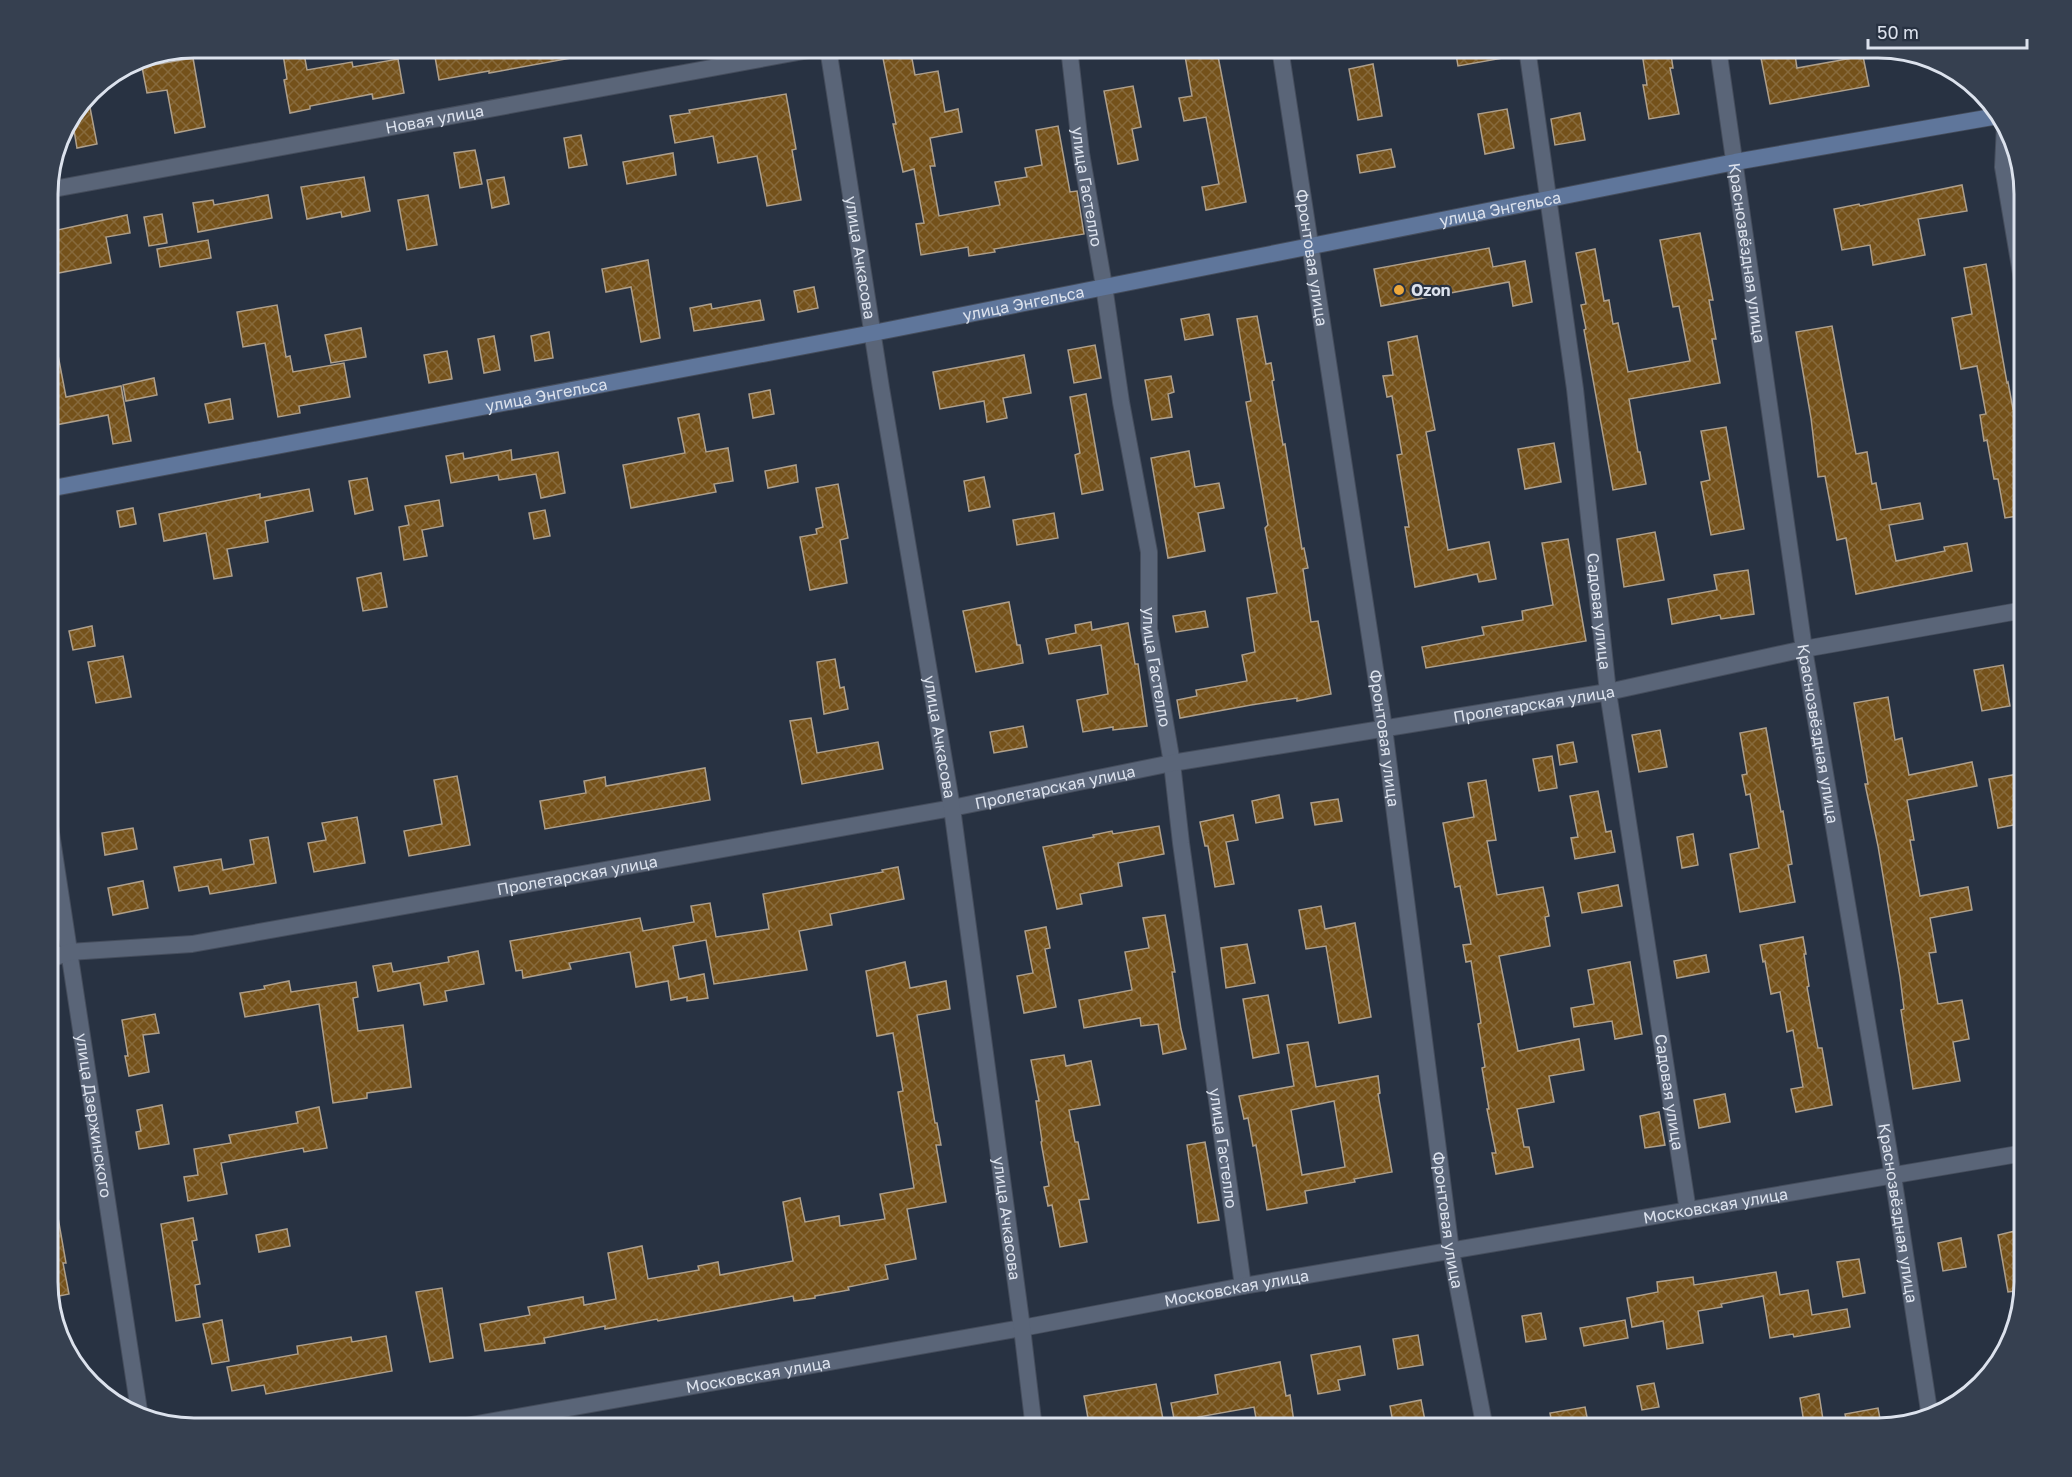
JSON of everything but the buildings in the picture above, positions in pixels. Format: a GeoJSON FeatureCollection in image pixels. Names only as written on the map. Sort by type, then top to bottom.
{"type":"FeatureCollection","features":[{"type":"Feature","properties":{"kind":"main road","name":"улица Энгельса"},"geometry":{"type":"LineString","coordinates":[[59,487],[873,333],[1310,244],[1735,162],[1990,117]]}},
{"type":"Feature","properties":{"kind":"street","name":"Новая улица"},"geometry":{"type":"LineString","coordinates":[[59,188],[760,59]]}},
{"type":"Feature","properties":{"kind":"street","name":"улица Ачкасова"},"geometry":{"type":"LineString","coordinates":[[830,59],[952,808],[1033,1418]]}},
{"type":"Feature","properties":{"kind":"street","name":"улица Гастелло"},"geometry":{"type":"LineString","coordinates":[[1070,59],[1081,153],[1121,402],[1149,552],[1149,630],[1172,763],[1181,843],[1243,1287]]}},
{"type":"Feature","properties":{"kind":"street","name":"Фронтовая улица"},"geometry":{"type":"LineString","coordinates":[[1282,59],[1384,728],[1451,1251],[1483,1418]]}},
{"type":"Feature","properties":{"kind":"street","name":"Садовая улица"},"geometry":{"type":"LineString","coordinates":[[1529,59],[1575,389],[1608,692],[1688,1211]]}},
{"type":"Feature","properties":{"kind":"street","name":"Краснозвёздная улица"},"geometry":{"type":"LineString","coordinates":[[1720,59],[1804,649],[1893,1176],[1929,1408]]}},
{"type":"Feature","properties":{"kind":"street"},"geometry":{"type":"LineString","coordinates":[[2004,146],[2003,167],[2014,232]]}},
{"type":"Feature","properties":{"kind":"street","name":"Пролетарская улица"},"geometry":{"type":"LineString","coordinates":[[59,956],[69,952],[192,944],[952,808],[1172,763],[1608,692],[1804,649],[2014,612]]}},
{"type":"Feature","properties":{"kind":"street","name":"улица Дзержинского"},"geometry":{"type":"LineString","coordinates":[[59,886],[138,1406]]}},
{"type":"Feature","properties":{"kind":"street","name":"Московская улица"},"geometry":{"type":"LineString","coordinates":[[511,1418],[1243,1287],[2014,1155]]}},
{"type":"Feature","properties":{"kind":"place","name":"Ozon"},"geometry":{"type":"Point","coordinates":[1399,290]}}]}
